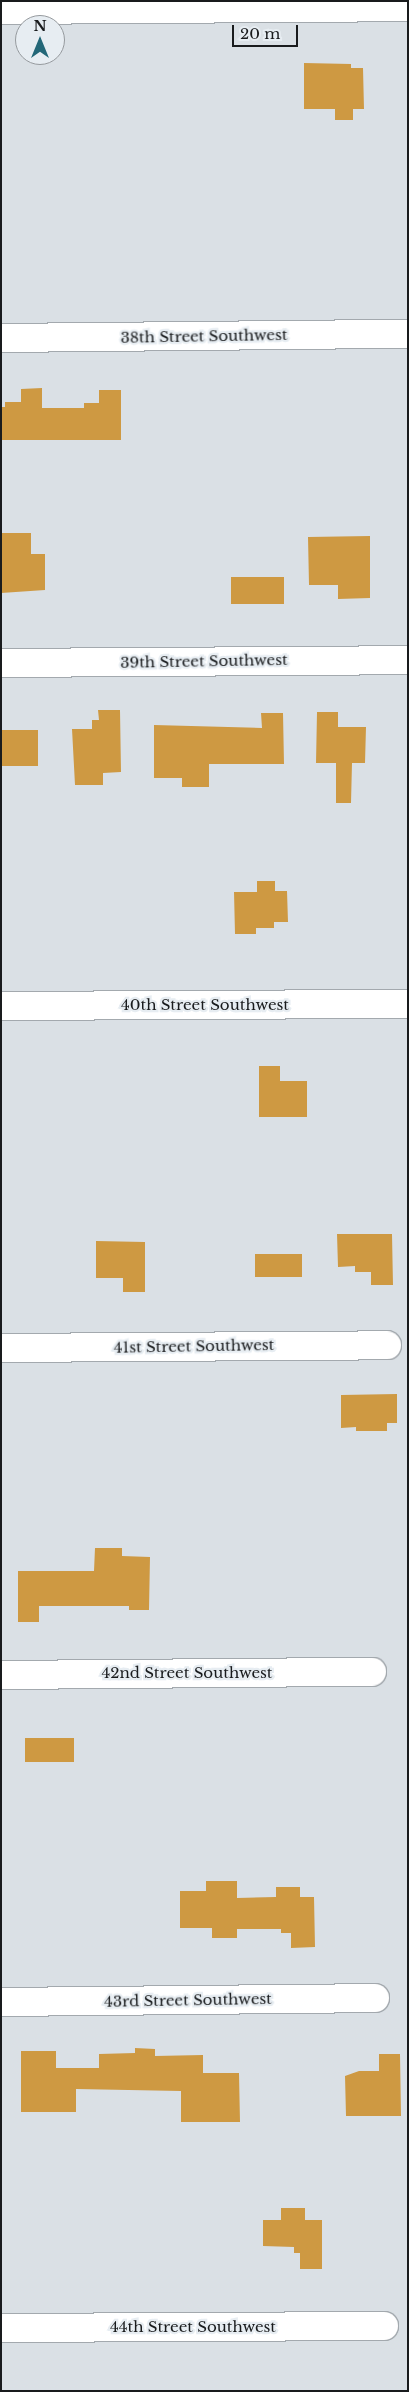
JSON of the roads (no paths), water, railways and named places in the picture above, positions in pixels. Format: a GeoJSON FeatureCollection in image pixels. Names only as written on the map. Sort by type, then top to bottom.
{"type":"FeatureCollection","features":[{"type":"Feature","properties":{"kind":"street"},"geometry":{"type":"LineString","coordinates":[[1,10],[408,7]]}},
{"type":"Feature","properties":{"kind":"street","name":"38th Street Southwest"},"geometry":{"type":"LineString","coordinates":[[1,338],[408,334]]}},
{"type":"Feature","properties":{"kind":"street","name":"39th Street Southwest"},"geometry":{"type":"LineString","coordinates":[[1,663],[408,660]]}},
{"type":"Feature","properties":{"kind":"street","name":"40th Street Southwest"},"geometry":{"type":"LineString","coordinates":[[1,1006],[408,1004]]}},
{"type":"Feature","properties":{"kind":"street","name":"41st Street Southwest"},"geometry":{"type":"LineString","coordinates":[[1,1348],[387,1345]]}},
{"type":"Feature","properties":{"kind":"street","name":"42nd Street Southwest"},"geometry":{"type":"LineString","coordinates":[[1,1675],[372,1672]]}},
{"type":"Feature","properties":{"kind":"street","name":"43rd Street Southwest"},"geometry":{"type":"LineString","coordinates":[[1,2002],[376,1998]]}},
{"type":"Feature","properties":{"kind":"street","name":"44th Street Southwest"},"geometry":{"type":"LineString","coordinates":[[1,2328],[384,2326]]}}]}
